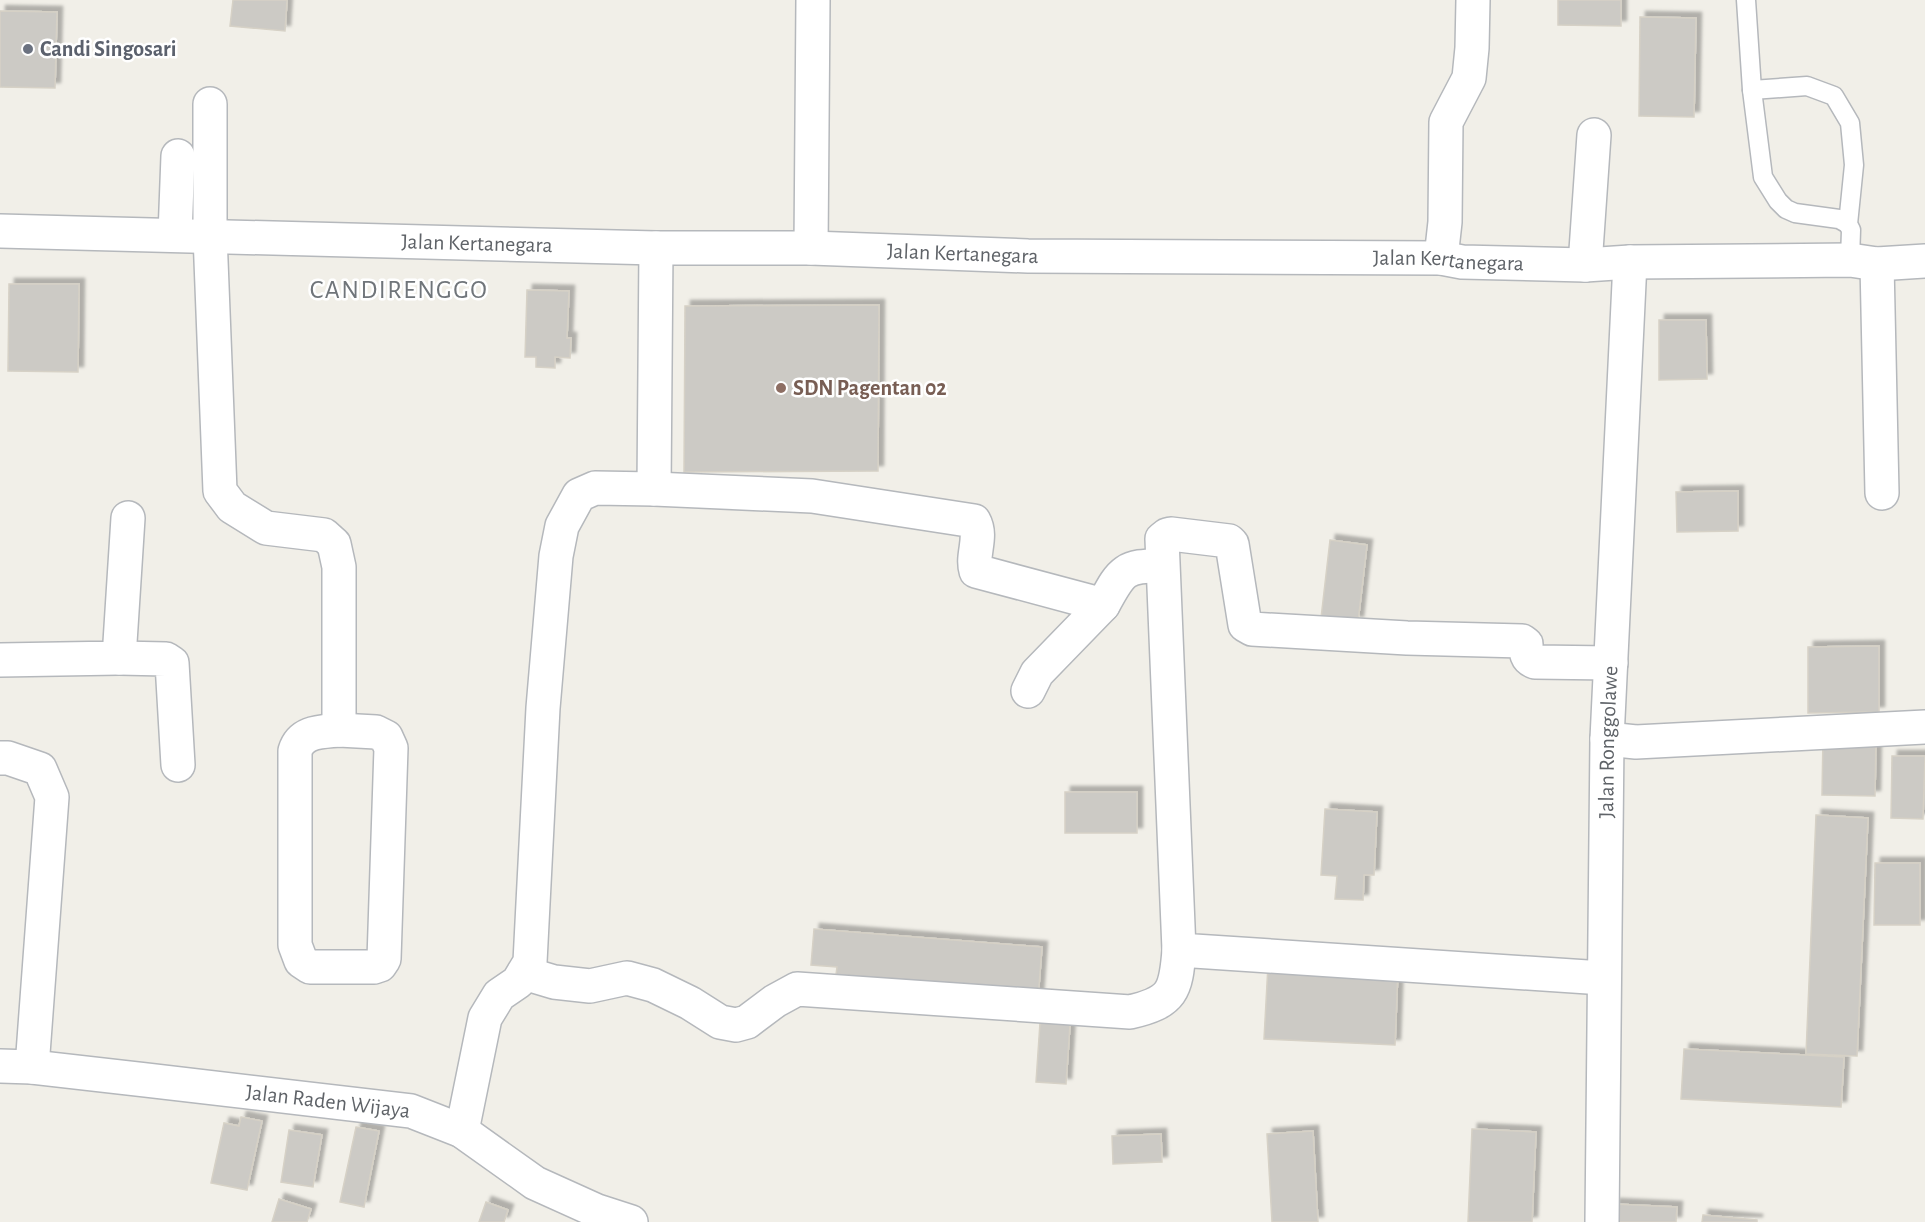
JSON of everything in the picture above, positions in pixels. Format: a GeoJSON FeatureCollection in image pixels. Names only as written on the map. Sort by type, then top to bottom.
{"type":"FeatureCollection","features":[{"type":"Feature","properties":{"kind":"street"},"geometry":{"type":"LineString","coordinates":[[810,248],[813,0]]}},
{"type":"Feature","properties":{"kind":"street"},"geometry":{"type":"LineString","coordinates":[[1441,258],[1445,222],[1446,122],[1469,78],[1473,0]]}},
{"type":"Feature","properties":{"kind":"street"},"geometry":{"type":"LineString","coordinates":[[210,104],[210,235],[220,491],[232,507],[266,528],[324,535],[334,544],[339,567],[339,730]]}},
{"type":"Feature","properties":{"kind":"street"},"geometry":{"type":"LineString","coordinates":[[1585,266],[1594,135]]}},
{"type":"Feature","properties":{"kind":"street"},"geometry":{"type":"LineString","coordinates":[[175,235],[178,156]]}},
{"type":"Feature","properties":{"kind":"street","name":"Jalan Kertanegara"},"geometry":{"type":"LineString","coordinates":[[0,231],[656,248],[810,248],[1028,256],[1441,258],[1462,262],[1585,266],[1630,262],[1925,261]]}},
{"type":"Feature","properties":{"kind":"street"},"geometry":{"type":"LineString","coordinates":[[654,489],[656,248]]}},
{"type":"Feature","properties":{"kind":"street","name":"Jalan Ronggolawe"},"geometry":{"type":"LineString","coordinates":[[1602,1222],[1607,739],[1630,262]]}},
{"type":"Feature","properties":{"kind":"street"},"geometry":{"type":"LineString","coordinates":[[1864,262],[1882,493]]}},
{"type":"Feature","properties":{"kind":"street"},"geometry":{"type":"LineString","coordinates":[[462,1131],[485,1018],[499,994],[518,982],[530,962],[543,708],[556,556],[562,526],[570,507],[579,495],[595,488],[812,496],[973,521],[978,529],[974,564],[976,571],[1103,604]]}},
{"type":"Feature","properties":{"kind":"street"},"geometry":{"type":"LineString","coordinates":[[119,658],[128,518]]}},
{"type":"Feature","properties":{"kind":"street"},"geometry":{"type":"LineString","coordinates":[[524,973],[554,982],[590,986],[627,978],[653,985],[690,1003],[720,1022],[736,1025],[747,1022],[775,1000],[797,989],[1130,1012],[1152,1007],[1167,996],[1177,981],[1179,950],[1162,566],[1162,539],[1167,535],[1229,541],[1234,547],[1245,625],[1252,629],[1407,638],[1522,641],[1526,644],[1527,657],[1535,662],[1611,663]]}},
{"type":"Feature","properties":{"kind":"street"},"geometry":{"type":"LineString","coordinates":[[1028,691],[1037,673],[1103,604],[1117,579],[1124,572],[1132,568],[1162,566]]}},
{"type":"Feature","properties":{"kind":"street"},"geometry":{"type":"LineString","coordinates":[[0,660],[166,659],[172,663],[178,765]]}},
{"type":"Feature","properties":{"kind":"street"},"geometry":{"type":"LineString","coordinates":[[1607,739],[1636,742],[1925,727]]}},
{"type":"Feature","properties":{"kind":"street"},"geometry":{"type":"LineString","coordinates":[[339,730],[376,732],[386,737],[391,748],[384,959],[380,965],[374,967],[310,967],[301,961],[295,945],[296,750],[298,742],[306,735],[339,730]]}},
{"type":"Feature","properties":{"kind":"street"},"geometry":{"type":"LineString","coordinates":[[0,758],[8,758],[40,769],[52,797],[16,1066]]}},
{"type":"Feature","properties":{"kind":"street"},"geometry":{"type":"LineString","coordinates":[[1179,950],[1604,978]]}},
{"type":"Feature","properties":{"kind":"street","name":"Jalan Raden Wijaya"},"geometry":{"type":"LineString","coordinates":[[16,1066],[411,1111],[462,1131],[535,1183],[597,1211],[631,1222]]}},
{"type":"Feature","properties":{"kind":"lane"},"geometry":{"type":"LineString","coordinates":[[1746,0],[1752,90],[1763,177],[1786,209],[1795,213],[1839,219],[1848,224]]}},
{"type":"Feature","properties":{"kind":"lane"},"geometry":{"type":"LineString","coordinates":[[1752,90],[1807,86],[1834,96],[1850,123],[1854,165],[1848,224],[1864,262]]}},
{"type":"Feature","properties":{"kind":"building"},"geometry":{"type":"Polygon","coordinates":[[[233,0],[287,0],[285,31],[230,26],[233,0]]]}},
{"type":"Feature","properties":{"kind":"building"},"geometry":{"type":"Polygon","coordinates":[[[1558,0],[1621,0],[1621,26],[1558,25],[1558,0]]]}},
{"type":"Feature","properties":{"kind":"building","name":"Candi Singosari"},"geometry":{"type":"Polygon","coordinates":[[[0,11],[57,12],[55,88],[0,87],[0,11]]]}},
{"type":"Feature","properties":{"kind":"building"},"geometry":{"type":"Polygon","coordinates":[[[1640,17],[1696,18],[1694,117],[1639,116],[1640,17]]]}},
{"type":"Feature","properties":{"kind":"building"},"geometry":{"type":"Polygon","coordinates":[[[9,284],[79,284],[78,372],[8,371],[9,284]]]}},
{"type":"Feature","properties":{"kind":"building"},"geometry":{"type":"Polygon","coordinates":[[[527,290],[569,291],[567,338],[571,338],[570,358],[555,357],[555,368],[536,367],[536,357],[525,357],[527,290]]]}},
{"type":"Feature","properties":{"kind":"building","name":"SDN Pagentan 02"},"geometry":{"type":"Polygon","coordinates":[[[879,305],[878,471],[684,472],[685,306],[879,305]]]}},
{"type":"Feature","properties":{"kind":"building"},"geometry":{"type":"Polygon","coordinates":[[[1659,320],[1706,320],[1707,379],[1659,380],[1659,320]]]}},
{"type":"Feature","properties":{"kind":"building"},"geometry":{"type":"Polygon","coordinates":[[[1738,491],[1738,531],[1677,532],[1676,492],[1738,491]]]}},
{"type":"Feature","properties":{"kind":"building"},"geometry":{"type":"Polygon","coordinates":[[[1330,540],[1367,545],[1358,622],[1321,618],[1330,540]]]}},
{"type":"Feature","properties":{"kind":"building"},"geometry":{"type":"Polygon","coordinates":[[[1879,646],[1879,712],[1808,713],[1808,647],[1879,646]]]}},
{"type":"Feature","properties":{"kind":"building"},"geometry":{"type":"Polygon","coordinates":[[[1823,735],[1876,736],[1875,796],[1822,795],[1823,735]]]}},
{"type":"Feature","properties":{"kind":"building"},"geometry":{"type":"Polygon","coordinates":[[[1892,756],[1925,756],[1923,819],[1891,818],[1892,756]]]}},
{"type":"Feature","properties":{"kind":"building"},"geometry":{"type":"Polygon","coordinates":[[[1065,792],[1137,792],[1137,833],[1065,833],[1065,792]]]}},
{"type":"Feature","properties":{"kind":"building"},"geometry":{"type":"Polygon","coordinates":[[[1325,809],[1377,812],[1374,875],[1364,875],[1363,900],[1335,899],[1337,876],[1321,875],[1325,809]]]}},
{"type":"Feature","properties":{"kind":"building"},"geometry":{"type":"Polygon","coordinates":[[[1816,815],[1868,818],[1857,1056],[1806,1054],[1816,815]]]}},
{"type":"Feature","properties":{"kind":"building"},"geometry":{"type":"Polygon","coordinates":[[[1875,863],[1920,863],[1920,925],[1874,925],[1875,863]]]}},
{"type":"Feature","properties":{"kind":"building"},"geometry":{"type":"Polygon","coordinates":[[[814,929],[1042,947],[1038,999],[835,982],[837,967],[811,965],[814,929]]]}},
{"type":"Feature","properties":{"kind":"building"},"geometry":{"type":"Polygon","coordinates":[[[1268,965],[1398,970],[1395,1045],[1264,1039],[1268,965]]]}},
{"type":"Feature","properties":{"kind":"building"},"geometry":{"type":"Polygon","coordinates":[[[1041,1008],[1071,1010],[1066,1084],[1036,1082],[1041,1008]]]}},
{"type":"Feature","properties":{"kind":"building"},"geometry":{"type":"Polygon","coordinates":[[[1684,1049],[1844,1057],[1841,1107],[1681,1099],[1684,1049]]]}},
{"type":"Feature","properties":{"kind":"building"},"geometry":{"type":"Polygon","coordinates":[[[241,1117],[262,1121],[247,1190],[211,1183],[224,1123],[239,1126],[241,1117]]]}},
{"type":"Feature","properties":{"kind":"building"},"geometry":{"type":"Polygon","coordinates":[[[356,1127],[379,1131],[364,1207],[340,1202],[356,1127]]]}},
{"type":"Feature","properties":{"kind":"building"},"geometry":{"type":"Polygon","coordinates":[[[1472,1129],[1536,1132],[1532,1222],[1468,1222],[1472,1129]]]}},
{"type":"Feature","properties":{"kind":"building"},"geometry":{"type":"Polygon","coordinates":[[[289,1130],[322,1135],[313,1187],[281,1182],[289,1130]]]}},
{"type":"Feature","properties":{"kind":"building"},"geometry":{"type":"Polygon","coordinates":[[[1313,1131],[1318,1222],[1272,1222],[1267,1134],[1313,1131]]]}},
{"type":"Feature","properties":{"kind":"building"},"geometry":{"type":"Polygon","coordinates":[[[1161,1134],[1162,1162],[1113,1164],[1112,1136],[1161,1134]]]}},
{"type":"Feature","properties":{"kind":"building"},"geometry":{"type":"Polygon","coordinates":[[[279,1199],[311,1209],[307,1222],[272,1222],[279,1199]]]}},
{"type":"Feature","properties":{"kind":"building"},"geometry":{"type":"Polygon","coordinates":[[[486,1202],[508,1210],[504,1222],[479,1222],[486,1202]]]}},
{"type":"Feature","properties":{"kind":"building"},"geometry":{"type":"Polygon","coordinates":[[[1614,1204],[1677,1207],[1676,1222],[1613,1222],[1614,1204]]]}},
{"type":"Feature","properties":{"kind":"building"},"geometry":{"type":"Polygon","coordinates":[[[1703,1215],[1757,1220],[1757,1222],[1702,1222],[1703,1215]]]}},
{"type":"Feature","properties":{"kind":"place","name":"Candi Singosari"},"geometry":{"type":"Point","coordinates":[28,49]}},
{"type":"Feature","properties":{"kind":"place","name":"SDN Pagentan 02"},"geometry":{"type":"Point","coordinates":[781,388]}},
{"type":"Feature","properties":{"kind":"district","name":"CANDIRENGGO"},"geometry":{"type":"Point","coordinates":[399,290]}}]}
